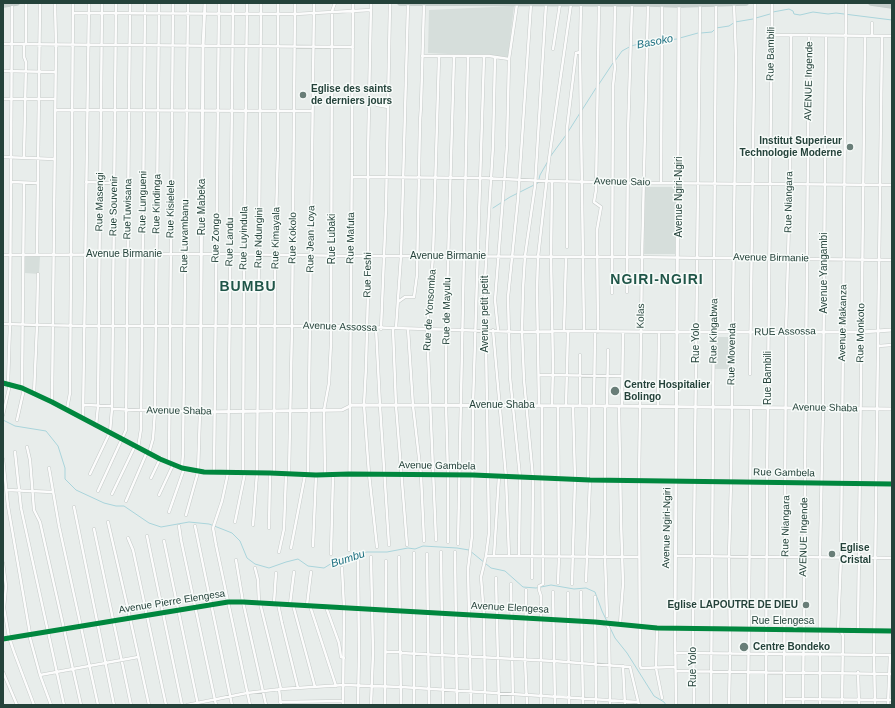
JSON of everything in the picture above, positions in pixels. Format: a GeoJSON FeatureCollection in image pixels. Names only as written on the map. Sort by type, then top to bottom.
{"type":"FeatureCollection","features":[{"type":"Feature","properties":{"kind":"highway"},"geometry":{"type":"LineString","coordinates":[[3,5],[15,3]]}},
{"type":"Feature","properties":{"kind":"highway"},"geometry":{"type":"LineString","coordinates":[[400,3],[593,3],[700,5],[746,3]]}},
{"type":"Feature","properties":{"kind":"highway"},"geometry":{"type":"LineString","coordinates":[[871,3],[892,6]]}},
{"type":"Feature","properties":{"kind":"street"},"geometry":{"type":"LineString","coordinates":[[3,415],[9,384],[13,72],[12,44],[15,3]]}},
{"type":"Feature","properties":{"kind":"street"},"geometry":{"type":"LineString","coordinates":[[24,157],[26,99],[26,3]]}},
{"type":"Feature","properties":{"kind":"street"},"geometry":{"type":"LineString","coordinates":[[38,254],[40,3]]}},
{"type":"Feature","properties":{"kind":"street"},"geometry":{"type":"LineString","coordinates":[[52,402],[56,45],[55,3]]}},
{"type":"Feature","properties":{"kind":"street"},"geometry":{"type":"LineString","coordinates":[[67,410],[70,392],[73,3]]}},
{"type":"Feature","properties":{"kind":"street"},"geometry":{"type":"LineString","coordinates":[[83,418],[88,3]]}},
{"type":"Feature","properties":{"kind":"street","name":"Rue Masengi"},"geometry":{"type":"LineString","coordinates":[[96,426],[98,406],[102,3]]}},
{"type":"Feature","properties":{"kind":"street","name":"Rue Souvenir"},"geometry":{"type":"LineString","coordinates":[[110,432],[112,408],[116,3]]}},
{"type":"Feature","properties":{"kind":"street","name":"RueTuwisana"},"geometry":{"type":"LineString","coordinates":[[98,490],[126,432],[130,3]]}},
{"type":"Feature","properties":{"kind":"street","name":"Rue Lungueni"},"geometry":{"type":"LineString","coordinates":[[138,448],[141,429],[145,3]]}},
{"type":"Feature","properties":{"kind":"street","name":"Rue Kindinga"},"geometry":{"type":"LineString","coordinates":[[126,501],[152,444],[155,411],[159,3]]}},
{"type":"Feature","properties":{"kind":"street","name":"Rue Kisielele"},"geometry":{"type":"LineString","coordinates":[[169,463],[173,3]]}},
{"type":"Feature","properties":{"kind":"street","name":"Rue Luvambanu"},"geometry":{"type":"LineString","coordinates":[[169,512],[183,469],[188,3]]}},
{"type":"Feature","properties":{"kind":"street","name":"Rue Mabeka"},"geometry":{"type":"LineString","coordinates":[[200,412],[202,111],[205,3]]}},
{"type":"Feature","properties":{"kind":"street","name":"Rue Zongo"},"geometry":{"type":"LineString","coordinates":[[214,473],[219,3]]}},
{"type":"Feature","properties":{"kind":"street","name":"Rue Landu"},"geometry":{"type":"LineString","coordinates":[[228,602],[216,545],[214,526],[222,501],[228,473],[233,3]]}},
{"type":"Feature","properties":{"kind":"street","name":"Rue Luyindula"},"geometry":{"type":"LineString","coordinates":[[235,522],[244,473],[244,254],[247,3]]}},
{"type":"Feature","properties":{"kind":"street","name":"Rue Ndungini"},"geometry":{"type":"LineString","coordinates":[[253,525],[257,473],[262,47],[261,3]]}},
{"type":"Feature","properties":{"kind":"street","name":"Rue Kimayala"},"geometry":{"type":"LineString","coordinates":[[269,528],[274,410],[279,47],[278,3]]}},
{"type":"Feature","properties":{"kind":"street","name":"Rue Kokolo"},"geometry":{"type":"LineString","coordinates":[[279,552],[284,529],[291,410],[295,3]]}},
{"type":"Feature","properties":{"kind":"street","name":"Rue Jean Loya"},"geometry":{"type":"LineString","coordinates":[[291,548],[307,475],[310,411],[314,3]]}},
{"type":"Feature","properties":{"kind":"street","name":"Rue Lubaki"},"geometry":{"type":"LineString","coordinates":[[325,475],[324,410],[329,383],[331,326],[332,11],[335,3]]}},
{"type":"Feature","properties":{"kind":"street","name":"Rue Mafuta"},"geometry":{"type":"LineString","coordinates":[[349,550],[353,3]]}},
{"type":"Feature","properties":{"kind":"street","name":"Rue Feshi"},"geometry":{"type":"LineString","coordinates":[[371,3],[367,328],[364,405],[369,474],[377,547]]}},
{"type":"Feature","properties":{"kind":"street"},"geometry":{"type":"LineString","coordinates":[[381,328],[390,3]]}},
{"type":"Feature","properties":{"kind":"street"},"geometry":{"type":"LineString","coordinates":[[407,545],[396,406],[395,329],[401,256],[408,3]]}},
{"type":"Feature","properties":{"kind":"street"},"geometry":{"type":"LineString","coordinates":[[398,302],[405,297],[414,296],[417,256],[424,3]]}},
{"type":"Feature","properties":{"kind":"street"},"geometry":{"type":"LineString","coordinates":[[498,330],[495,300],[508,129],[509,59],[520,3]]}},
{"type":"Feature","properties":{"kind":"street"},"geometry":{"type":"LineString","coordinates":[[553,49],[563,3]]}},
{"type":"Feature","properties":{"kind":"street"},"geometry":{"type":"LineString","coordinates":[[579,3],[583,181],[584,331]]}},
{"type":"Feature","properties":{"kind":"street","name":"Rue Movenda"},"geometry":{"type":"LineString","coordinates":[[730,705],[729,556],[736,50],[734,3]]}},
{"type":"Feature","properties":{"kind":"street"},"geometry":{"type":"LineString","coordinates":[[750,374],[755,3]]}},
{"type":"Feature","properties":{"kind":"street","name":"Rue Bambili"},"geometry":{"type":"LineString","coordinates":[[766,705],[766,556],[772,3]]}},
{"type":"Feature","properties":{"kind":"street","name":"Avenue Makanza"},"geometry":{"type":"LineString","coordinates":[[842,654],[842,633],[838,631],[844,259],[846,3]]}},
{"type":"Feature","properties":{"kind":"street"},"geometry":{"type":"LineString","coordinates":[[519,556],[520,477],[510,377],[508,296],[513,256],[519,180],[531,4]]}},
{"type":"Feature","properties":{"kind":"street"},"geometry":{"type":"LineString","coordinates":[[532,578],[533,478],[522,331],[523,289],[525,256],[536,180],[548,4]]}},
{"type":"Feature","properties":{"kind":"street"},"geometry":{"type":"LineString","coordinates":[[541,705],[541,596],[539,588],[543,585],[544,478],[539,375],[538,257],[546,181],[572,4]]}},
{"type":"Feature","properties":{"kind":"street"},"geometry":{"type":"LineString","coordinates":[[594,406],[598,230],[601,207],[594,203],[596,190],[599,4]]}},
{"type":"Feature","properties":{"kind":"street"},"geometry":{"type":"LineString","coordinates":[[612,292],[615,4]]}},
{"type":"Feature","properties":{"kind":"street"},"geometry":{"type":"LineString","coordinates":[[627,292],[626,257],[632,4]]}},
{"type":"Feature","properties":{"kind":"street","name":"Kolas"},"geometry":{"type":"LineString","coordinates":[[651,4],[647,40],[643,183],[639,557],[640,667],[656,668]]}},
{"type":"Feature","properties":{"kind":"street"},"geometry":{"type":"LineString","coordinates":[[661,183],[662,4]]}},
{"type":"Feature","properties":{"kind":"street","name":"Avenue Ngiri-Ngiri"},"geometry":{"type":"LineString","coordinates":[[675,628],[679,4]]}},
{"type":"Feature","properties":{"kind":"street","name":"Rue Yolo"},"geometry":{"type":"LineString","coordinates":[[694,705],[693,628],[700,5]]}},
{"type":"Feature","properties":{"kind":"street","name":"Rue Kingabwa"},"geometry":{"type":"LineString","coordinates":[[711,705],[710,672],[715,258],[716,5]]}},
{"type":"Feature","properties":{"kind":"street"},"geometry":{"type":"LineString","coordinates":[[73,13],[295,14],[371,10]]}},
{"type":"Feature","properties":{"kind":"street"},"geometry":{"type":"LineString","coordinates":[[872,24],[872,36]]}},
{"type":"Feature","properties":{"kind":"street"},"geometry":{"type":"LineString","coordinates":[[772,35],[892,36]]}},
{"type":"Feature","properties":{"kind":"street","name":"Rue Niangara"},"geometry":{"type":"LineString","coordinates":[[784,705],[786,332],[790,184],[790,35]]}},
{"type":"Feature","properties":{"kind":"street","name":"AVENUE Ingende"},"geometry":{"type":"LineString","coordinates":[[803,705],[803,557],[806,408],[809,35]]}},
{"type":"Feature","properties":{"kind":"street","name":"Avenue Yangambi"},"geometry":{"type":"LineString","coordinates":[[820,705],[820,557],[824,332],[826,36]]}},
{"type":"Feature","properties":{"kind":"street","name":"Rue Monkoto"},"geometry":{"type":"LineString","coordinates":[[858,631],[865,36]]}},
{"type":"Feature","properties":{"kind":"street"},"geometry":{"type":"LineString","coordinates":[[875,705],[874,655],[882,36]]}},
{"type":"Feature","properties":{"kind":"street"},"geometry":{"type":"LineString","coordinates":[[3,44],[203,47],[353,47]]}},
{"type":"Feature","properties":{"kind":"street"},"geometry":{"type":"LineString","coordinates":[[566,248],[567,128],[576,53],[580,52]]}},
{"type":"Feature","properties":{"kind":"street"},"geometry":{"type":"LineString","coordinates":[[422,56],[484,56],[509,59]]}},
{"type":"Feature","properties":{"kind":"street","name":"Rue de Yonsomba"},"geometry":{"type":"LineString","coordinates":[[436,540],[434,475],[429,406],[427,329],[433,256],[439,56]]}},
{"type":"Feature","properties":{"kind":"street"},"geometry":{"type":"LineString","coordinates":[[471,705],[468,569],[471,551],[473,405],[484,56]]}},
{"type":"Feature","properties":{"kind":"street","name":"Rue de Mayulu"},"geometry":{"type":"LineString","coordinates":[[448,542],[446,330],[454,57]]}},
{"type":"Feature","properties":{"kind":"street"},"geometry":{"type":"LineString","coordinates":[[458,544],[458,475],[468,57]]}},
{"type":"Feature","properties":{"kind":"street","name":"Avenue petit petit"},"geometry":{"type":"LineString","coordinates":[[484,705],[484,616],[482,577],[489,533],[485,330],[486,256],[491,179],[495,57]]}},
{"type":"Feature","properties":{"kind":"street"},"geometry":{"type":"LineString","coordinates":[[3,72],[55,72]]}},
{"type":"Feature","properties":{"kind":"street"},"geometry":{"type":"LineString","coordinates":[[3,99],[55,99]]}},
{"type":"Feature","properties":{"kind":"street"},"geometry":{"type":"LineString","coordinates":[[369,100],[377,105],[388,107]]}},
{"type":"Feature","properties":{"kind":"street"},"geometry":{"type":"LineString","coordinates":[[55,110],[217,110],[246,112],[312,111]]}},
{"type":"Feature","properties":{"kind":"street"},"geometry":{"type":"LineString","coordinates":[[3,157],[54,159]]}},
{"type":"Feature","properties":{"kind":"street","name":"Avenue Saio"},"geometry":{"type":"LineString","coordinates":[[352,177],[481,178],[643,183],[892,185]]}},
{"type":"Feature","properties":{"kind":"street"},"geometry":{"type":"LineString","coordinates":[[552,181],[552,406]]}},
{"type":"Feature","properties":{"kind":"street"},"geometry":{"type":"LineString","coordinates":[[11,182],[38,183]]}},
{"type":"Feature","properties":{"kind":"street"},"geometry":{"type":"LineString","coordinates":[[16,420],[23,388],[24,182]]}},
{"type":"Feature","properties":{"kind":"street"},"geometry":{"type":"LineString","coordinates":[[86,182],[114,183]]}},
{"type":"Feature","properties":{"kind":"street","name":"Avenue Birmanie"},"geometry":{"type":"LineString","coordinates":[[3,255],[244,254],[892,260]]}},
{"type":"Feature","properties":{"kind":"street"},"geometry":{"type":"LineString","coordinates":[[564,331],[566,257]]}},
{"type":"Feature","properties":{"kind":"street"},"geometry":{"type":"LineString","coordinates":[[34,394],[38,274]]}},
{"type":"Feature","properties":{"kind":"street","name":"Avenue Assossa"},"geometry":{"type":"LineString","coordinates":[[3,324],[184,327],[331,326],[446,330],[677,332]]}},
{"type":"Feature","properties":{"kind":"street"},"geometry":{"type":"LineString","coordinates":[[376,328],[390,545]]}},
{"type":"Feature","properties":{"kind":"street"},"geometry":{"type":"LineString","coordinates":[[408,329],[413,406],[421,475],[424,541]]}},
{"type":"Feature","properties":{"kind":"street"},"geometry":{"type":"LineString","coordinates":[[494,330],[499,406],[506,476],[509,556]]}},
{"type":"Feature","properties":{"kind":"street","name":"RUE Assossa"},"geometry":{"type":"LineString","coordinates":[[677,332],[768,333],[861,332],[892,330]]}},
{"type":"Feature","properties":{"kind":"street"},"geometry":{"type":"LineString","coordinates":[[566,406],[568,331]]}},
{"type":"Feature","properties":{"kind":"street"},"geometry":{"type":"LineString","coordinates":[[620,624],[623,584],[620,480],[620,406],[623,332]]}},
{"type":"Feature","properties":{"kind":"street"},"geometry":{"type":"LineString","coordinates":[[658,406],[659,332]]}},
{"type":"Feature","properties":{"kind":"street"},"geometry":{"type":"LineString","coordinates":[[878,346],[892,345]]}},
{"type":"Feature","properties":{"kind":"street"},"geometry":{"type":"LineString","coordinates":[[607,616],[606,406],[608,350]]}},
{"type":"Feature","properties":{"kind":"street"},"geometry":{"type":"LineString","coordinates":[[580,355],[580,406]]}},
{"type":"Feature","properties":{"kind":"street"},"geometry":{"type":"LineString","coordinates":[[539,375],[622,376]]}},
{"type":"Feature","properties":{"kind":"street","name":"Avenue Gambela"},"geometry":{"type":"LineString","coordinates":[[3,383],[23,388],[173,465],[198,472],[307,475],[472,475],[589,480],[676,481]]}},
{"type":"Feature","properties":{"kind":"street","name":"Avenue Shaba"},"geometry":{"type":"LineString","coordinates":[[84,405],[184,412],[342,410],[349,406],[364,405],[658,406],[892,409]]}},
{"type":"Feature","properties":{"kind":"street"},"geometry":{"type":"LineString","coordinates":[[558,406],[558,583]]}},
{"type":"Feature","properties":{"kind":"street"},"geometry":{"type":"LineString","coordinates":[[572,584],[575,479],[574,406]]}},
{"type":"Feature","properties":{"kind":"street"},"geometry":{"type":"LineString","coordinates":[[586,581],[589,480],[589,406]]}},
{"type":"Feature","properties":{"kind":"street"},"geometry":{"type":"LineString","coordinates":[[748,705],[747,672],[749,630],[751,408]]}},
{"type":"Feature","properties":{"kind":"street"},"geometry":{"type":"LineString","coordinates":[[186,516],[198,472],[200,412]]}},
{"type":"Feature","properties":{"kind":"street"},"geometry":{"type":"LineString","coordinates":[[90,474],[110,432]]}},
{"type":"Feature","properties":{"kind":"street"},"geometry":{"type":"LineString","coordinates":[[112,494],[135,446]]}},
{"type":"Feature","properties":{"kind":"street"},"geometry":{"type":"LineString","coordinates":[[27,447],[34,510],[40,522],[51,574],[65,628],[81,705]]}},
{"type":"Feature","properties":{"kind":"street"},"geometry":{"type":"LineString","coordinates":[[15,452],[21,508],[64,705]]}},
{"type":"Feature","properties":{"kind":"street"},"geometry":{"type":"LineString","coordinates":[[3,459],[8,506],[30,638],[40,675],[51,705]]}},
{"type":"Feature","properties":{"kind":"street"},"geometry":{"type":"LineString","coordinates":[[152,478],[160,459]]}},
{"type":"Feature","properties":{"kind":"street"},"geometry":{"type":"LineString","coordinates":[[159,495],[173,465]]}},
{"type":"Feature","properties":{"kind":"street"},"geometry":{"type":"LineString","coordinates":[[49,468],[98,705]]}},
{"type":"Feature","properties":{"kind":"street"},"geometry":{"type":"LineString","coordinates":[[313,546],[316,475]]}},
{"type":"Feature","properties":{"kind":"street"},"geometry":{"type":"LineString","coordinates":[[331,554],[333,475]]}},
{"type":"Feature","properties":{"kind":"street"},"geometry":{"type":"LineString","coordinates":[[494,556],[499,476]]}},
{"type":"Feature","properties":{"kind":"street","name":"Rue Gambela"},"geometry":{"type":"LineString","coordinates":[[676,481],[892,484]]}},
{"type":"Feature","properties":{"kind":"street"},"geometry":{"type":"LineString","coordinates":[[7,490],[53,492]]}},
{"type":"Feature","properties":{"kind":"street"},"geometry":{"type":"LineString","coordinates":[[74,508],[114,705]]}},
{"type":"Feature","properties":{"kind":"street"},"geometry":{"type":"LineString","coordinates":[[108,522],[149,705]]}},
{"type":"Feature","properties":{"kind":"street"},"geometry":{"type":"LineString","coordinates":[[179,526],[216,705]]}},
{"type":"Feature","properties":{"kind":"street"},"geometry":{"type":"LineString","coordinates":[[195,526],[232,705]]}},
{"type":"Feature","properties":{"kind":"street"},"geometry":{"type":"LineString","coordinates":[[94,528],[131,705]]}},
{"type":"Feature","properties":{"kind":"street"},"geometry":{"type":"LineString","coordinates":[[147,536],[182,705]]}},
{"type":"Feature","properties":{"kind":"street"},"geometry":{"type":"LineString","coordinates":[[128,538],[132,550],[166,705]]}},
{"type":"Feature","properties":{"kind":"street"},"geometry":{"type":"LineString","coordinates":[[164,541],[198,704]]}},
{"type":"Feature","properties":{"kind":"street"},"geometry":{"type":"LineString","coordinates":[[441,552],[443,705]]}},
{"type":"Feature","properties":{"kind":"street"},"geometry":{"type":"LineString","coordinates":[[455,552],[457,705]]}},
{"type":"Feature","properties":{"kind":"street"},"geometry":{"type":"LineString","coordinates":[[414,553],[414,705]]}},
{"type":"Feature","properties":{"kind":"street"},"geometry":{"type":"LineString","coordinates":[[427,554],[429,705]]}},
{"type":"Feature","properties":{"kind":"street"},"geometry":{"type":"LineString","coordinates":[[486,556],[639,557]]}},
{"type":"Feature","properties":{"kind":"street"},"geometry":{"type":"LineString","coordinates":[[675,556],[892,558]]}},
{"type":"Feature","properties":{"kind":"street"},"geometry":{"type":"LineString","coordinates":[[371,557],[373,609],[371,705]]}},
{"type":"Feature","properties":{"kind":"street"},"geometry":{"type":"LineString","coordinates":[[400,557],[401,705]]}},
{"type":"Feature","properties":{"kind":"street"},"geometry":{"type":"LineString","coordinates":[[236,560],[266,705]]}},
{"type":"Feature","properties":{"kind":"street"},"geometry":{"type":"LineString","coordinates":[[358,561],[358,705]]}},
{"type":"Feature","properties":{"kind":"street"},"geometry":{"type":"LineString","coordinates":[[385,705],[386,561]]}},
{"type":"Feature","properties":{"kind":"street"},"geometry":{"type":"LineString","coordinates":[[3,563],[6,586],[4,608],[9,637],[34,705]]}},
{"type":"Feature","properties":{"kind":"street"},"geometry":{"type":"LineString","coordinates":[[256,568],[260,603],[280,689],[280,704],[343,701]]}},
{"type":"Feature","properties":{"kind":"street"},"geometry":{"type":"LineString","coordinates":[[342,568],[344,608],[343,705]]}},
{"type":"Feature","properties":{"kind":"street"},"geometry":{"type":"LineString","coordinates":[[294,572],[292,604],[315,687]]}},
{"type":"Feature","properties":{"kind":"street"},"geometry":{"type":"LineString","coordinates":[[311,572],[308,606],[336,686]]}},
{"type":"Feature","properties":{"kind":"street"},"geometry":{"type":"LineString","coordinates":[[274,603],[276,573]]}},
{"type":"Feature","properties":{"kind":"street"},"geometry":{"type":"LineString","coordinates":[[496,578],[500,705]]}},
{"type":"Feature","properties":{"kind":"street"},"geometry":{"type":"LineString","coordinates":[[511,584],[513,705]]}},
{"type":"Feature","properties":{"kind":"street"},"geometry":{"type":"LineString","coordinates":[[526,590],[525,659],[527,705]]}},
{"type":"Feature","properties":{"kind":"street"},"geometry":{"type":"LineString","coordinates":[[553,592],[555,705]]}},
{"type":"Feature","properties":{"kind":"street"},"geometry":{"type":"LineString","coordinates":[[581,592],[582,705]]}},
{"type":"Feature","properties":{"kind":"street"},"geometry":{"type":"LineString","coordinates":[[568,593],[568,705]]}},
{"type":"Feature","properties":{"kind":"street"},"geometry":{"type":"LineString","coordinates":[[595,598],[596,705]]}},
{"type":"Feature","properties":{"kind":"street"},"geometry":{"type":"LineString","coordinates":[[228,602],[250,705]]}},
{"type":"Feature","properties":{"kind":"street","name":"Avenue Pierre Elengesa"},"geometry":{"type":"LineString","coordinates":[[3,638],[228,602],[274,603],[344,608]]}},
{"type":"Feature","properties":{"kind":"street"},"geometry":{"type":"LineString","coordinates":[[278,604],[298,688]]}},
{"type":"Feature","properties":{"kind":"street"},"geometry":{"type":"LineString","coordinates":[[326,607],[339,643],[341,657],[344,658]]}},
{"type":"Feature","properties":{"kind":"street","name":"Avenue Elengesa"},"geometry":{"type":"LineString","coordinates":[[344,608],[568,620],[640,627],[675,628]]}},
{"type":"Feature","properties":{"kind":"street"},"geometry":{"type":"LineString","coordinates":[[603,623],[607,625],[609,629],[610,705]]}},
{"type":"Feature","properties":{"kind":"street"},"geometry":{"type":"LineString","coordinates":[[657,628],[656,668],[662,698]]}},
{"type":"Feature","properties":{"kind":"street"},"geometry":{"type":"LineString","coordinates":[[675,628],[676,705]]}},
{"type":"Feature","properties":{"kind":"street","name":"Rue Elengesa"},"geometry":{"type":"LineString","coordinates":[[675,628],[730,630],[892,631]]}},
{"type":"Feature","properties":{"kind":"street"},"geometry":{"type":"LineString","coordinates":[[187,705],[247,693],[280,689],[344,685],[513,693],[583,699],[596,698],[638,704],[631,668],[623,666],[525,659],[386,652]]}},
{"type":"Feature","properties":{"kind":"street"},"geometry":{"type":"LineString","coordinates":[[675,653],[891,655],[888,705]]}},
{"type":"Feature","properties":{"kind":"street"},"geometry":{"type":"LineString","coordinates":[[842,654],[842,705]]}},
{"type":"Feature","properties":{"kind":"street"},"geometry":{"type":"LineString","coordinates":[[40,675],[138,657]]}},
{"type":"Feature","properties":{"kind":"street"},"geometry":{"type":"LineString","coordinates":[[623,666],[625,703]]}},
{"type":"Feature","properties":{"kind":"street"},"geometry":{"type":"LineString","coordinates":[[656,668],[675,667]]}},
{"type":"Feature","properties":{"kind":"street"},"geometry":{"type":"LineString","coordinates":[[676,671],[858,672],[891,674]]}},
{"type":"Feature","properties":{"kind":"street"},"geometry":{"type":"LineString","coordinates":[[3,672],[17,705]]}},
{"type":"Feature","properties":{"kind":"street"},"geometry":{"type":"LineString","coordinates":[[858,672],[859,705]]}},
{"type":"Feature","properties":{"kind":"street"},"geometry":{"type":"LineString","coordinates":[[784,699],[892,700]]}},
{"type":"Feature","properties":{"kind":"shaded area"},"geometry":{"type":"Polygon","coordinates":[[[514,6],[508,57],[428,53],[429,10],[514,6]]]}},
{"type":"Feature","properties":{"kind":"shaded area"},"geometry":{"type":"Polygon","coordinates":[[[645,187],[676,187],[675,254],[644,254],[645,187]]]}},
{"type":"Feature","properties":{"kind":"shaded area"},"geometry":{"type":"Polygon","coordinates":[[[25,256],[40,256],[39,274],[25,273],[25,256]]]}},
{"type":"Feature","properties":{"kind":"shaded area"},"geometry":{"type":"Polygon","coordinates":[[[715,337],[729,337],[729,369],[715,369],[715,337]]]}},
{"type":"Feature","properties":{"kind":"waterway","name":"Basoko"},"geometry":{"type":"LineString","coordinates":[[773,12],[789,9],[793,11],[794,14],[800,15],[813,12],[828,14],[836,13],[892,20]]}},
{"type":"Feature","properties":{"kind":"waterway","name":"Basoko"},"geometry":{"type":"LineString","coordinates":[[756,18],[770,14]]}},
{"type":"Feature","properties":{"kind":"waterway","name":"Basoko"},"geometry":{"type":"LineString","coordinates":[[701,33],[712,32],[716,28],[729,26],[735,22],[753,19]]}},
{"type":"Feature","properties":{"kind":"waterway","name":"Basoko"},"geometry":{"type":"LineString","coordinates":[[680,38],[698,33]]}},
{"type":"Feature","properties":{"kind":"waterway","name":"Basoko"},"geometry":{"type":"LineString","coordinates":[[615,61],[622,51],[631,46],[647,42],[677,39]]}},
{"type":"Feature","properties":{"kind":"waterway","name":"Basoko"},"geometry":{"type":"LineString","coordinates":[[599,84],[613,63]]}},
{"type":"Feature","properties":{"kind":"waterway","name":"Basoko"},"geometry":{"type":"LineString","coordinates":[[582,110],[596,88]]}},
{"type":"Feature","properties":{"kind":"waterway","name":"Basoko"},"geometry":{"type":"LineString","coordinates":[[568,132],[580,113]]}},
{"type":"Feature","properties":{"kind":"waterway","name":"Basoko"},"geometry":{"type":"LineString","coordinates":[[550,157],[566,135]]}},
{"type":"Feature","properties":{"kind":"waterway","name":"Basoko"},"geometry":{"type":"LineString","coordinates":[[493,208],[510,197],[538,183],[540,175],[548,161]]}},
{"type":"Feature","properties":{"kind":"waterway","name":"Bumbu"},"geometry":{"type":"LineString","coordinates":[[3,420],[15,426],[46,431],[58,446],[65,468],[65,479],[76,490],[104,503],[124,506],[149,523],[161,527],[189,522],[209,524],[232,533],[240,541],[247,558],[255,564],[269,568],[298,559],[308,566],[324,568],[337,560],[367,552],[387,552],[408,548],[415,549],[423,546],[457,548],[469,550],[491,568],[505,571],[523,587],[536,588],[551,585],[574,589],[586,588],[595,592],[615,638],[627,653],[654,696],[666,705]]}},
{"type":"Feature","properties":{"kind":"cycle path"},"geometry":{"type":"LineString","coordinates":[[3,383],[22,388],[52,402],[160,459],[182,468],[204,472],[316,475],[473,475],[590,480],[892,484]]}},
{"type":"Feature","properties":{"kind":"cycle path"},"geometry":{"type":"LineString","coordinates":[[3,639],[228,602],[595,622],[657,628],[892,631]]}},
{"type":"Feature","properties":{"kind":"place","name":"Eglise des saints de derniers jours"},"geometry":{"type":"Point","coordinates":[303,95]}},
{"type":"Feature","properties":{"kind":"place","name":"Institut Superieur Technologie Moderne"},"geometry":{"type":"Point","coordinates":[850,147]}},
{"type":"Feature","properties":{"kind":"place","name":"Centre Hospitalier Bolingo"},"geometry":{"type":"Point","coordinates":[615,391]}},
{"type":"Feature","properties":{"kind":"place","name":"Eglise Cristal"},"geometry":{"type":"Point","coordinates":[832,554]}},
{"type":"Feature","properties":{"kind":"place","name":"Eglise LAPOUTRE DE DIEU"},"geometry":{"type":"Point","coordinates":[806,605]}},
{"type":"Feature","properties":{"kind":"place","name":"Centre Bondeko"},"geometry":{"type":"Point","coordinates":[744,647]}},
{"type":"Feature","properties":{"kind":"district","name":"NGIRI-NGIRI"},"geometry":{"type":"Point","coordinates":[657,280]}},
{"type":"Feature","properties":{"kind":"district","name":"BUMBU"},"geometry":{"type":"Point","coordinates":[248,287]}}]}
